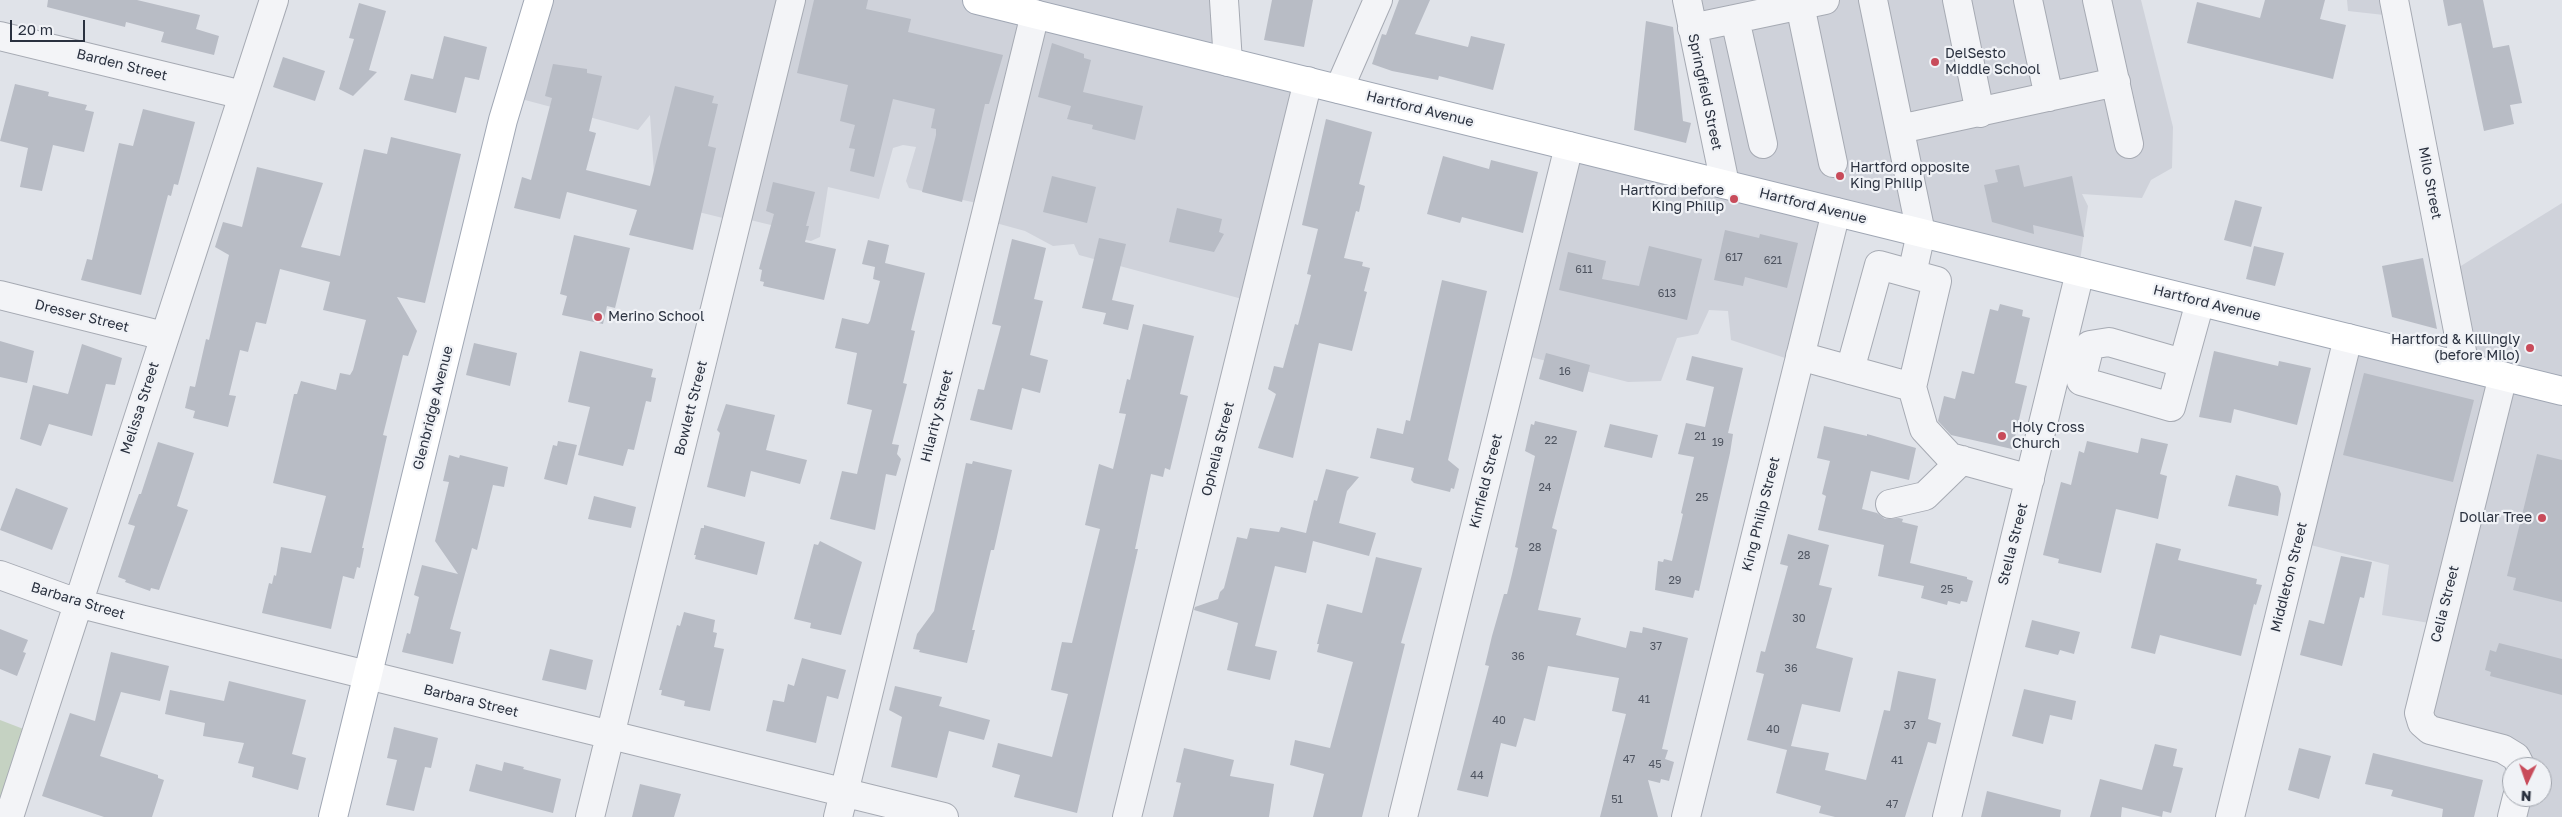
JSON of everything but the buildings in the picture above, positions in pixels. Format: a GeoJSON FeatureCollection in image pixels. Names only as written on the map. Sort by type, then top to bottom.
{"type":"FeatureCollection","features":[{"type":"Feature","properties":{"kind":"main road","name":"Glenbridge Avenue"},"geometry":{"type":"LineString","coordinates":[[333,817],[502,120],[540,0]]}},
{"type":"Feature","properties":{"kind":"main road","name":"Hartford Avenue"},"geometry":{"type":"LineString","coordinates":[[977,0],[2562,391]]}},
{"type":"Feature","properties":{"kind":"street","name":"Melissa Street"},"geometry":{"type":"LineString","coordinates":[[9,817],[76,603],[274,0]]}},
{"type":"Feature","properties":{"kind":"street","name":"Bowlett Street"},"geometry":{"type":"LineString","coordinates":[[590,817],[791,0]]}},
{"type":"Feature","properties":{"kind":"street"},"geometry":{"type":"LineString","coordinates":[[1224,0],[1228,62]]}},
{"type":"Feature","properties":{"kind":"street"},"geometry":{"type":"LineString","coordinates":[[1339,89],[1378,0]]}},
{"type":"Feature","properties":{"kind":"street","name":"Springfield Street"},"geometry":{"type":"LineString","coordinates":[[1687,0],[1725,184]]}},
{"type":"Feature","properties":{"kind":"street"},"geometry":{"type":"LineString","coordinates":[[1873,0],[1921,233],[1912,274]]}},
{"type":"Feature","properties":{"kind":"street"},"geometry":{"type":"LineString","coordinates":[[1957,0],[1980,112]]}},
{"type":"Feature","properties":{"kind":"street"},"geometry":{"type":"LineString","coordinates":[[2028,0],[2049,97]]}},
{"type":"Feature","properties":{"kind":"street"},"geometry":{"type":"LineString","coordinates":[[2097,0],[2129,144]]}},
{"type":"Feature","properties":{"kind":"street","name":"Milo Street"},"geometry":{"type":"LineString","coordinates":[[2394,0],[2465,367]]}},
{"type":"Feature","properties":{"kind":"street"},"geometry":{"type":"LineString","coordinates":[[1692,28],[1813,3],[1833,163]]}},
{"type":"Feature","properties":{"kind":"street","name":"Hilarity Street"},"geometry":{"type":"LineString","coordinates":[[841,805],[1035,14]]}},
{"type":"Feature","properties":{"kind":"street"},"geometry":{"type":"LineString","coordinates":[[1734,19],[1763,144]]}},
{"type":"Feature","properties":{"kind":"street","name":"Barden Street"},"geometry":{"type":"LineString","coordinates":[[0,36],[243,95]]}},
{"type":"Feature","properties":{"kind":"street","name":"Ophelia Street"},"geometry":{"type":"LineString","coordinates":[[1127,817],[1308,82]]}},
{"type":"Feature","properties":{"kind":"street"},"geometry":{"type":"LineString","coordinates":[[1900,129],[2116,82]]}},
{"type":"Feature","properties":{"kind":"street","name":"Kinfield Street"},"geometry":{"type":"LineString","coordinates":[[1403,817],[1568,146]]}},
{"type":"Feature","properties":{"kind":"street","name":"King Philip Street"},"geometry":{"type":"LineString","coordinates":[[1686,817],[1836,212]]}},
{"type":"Feature","properties":{"kind":"street"},"geometry":{"type":"LineString","coordinates":[[1850,370],[1879,265],[1937,281],[1912,387],[1924,429],[1950,457],[2030,479]]}},
{"type":"Feature","properties":{"kind":"street","name":"Stella Street"},"geometry":{"type":"LineString","coordinates":[[1946,817],[2080,272]]}},
{"type":"Feature","properties":{"kind":"street","name":"Dresser Street"},"geometry":{"type":"LineString","coordinates":[[0,295],[164,336]]}},
{"type":"Feature","properties":{"kind":"street"},"geometry":{"type":"LineString","coordinates":[[2090,345],[2081,382],[2170,407],[2200,302]]}},
{"type":"Feature","properties":{"kind":"street"},"geometry":{"type":"LineString","coordinates":[[2064,338],[2090,345],[2109,342],[2182,362]]}},
{"type":"Feature","properties":{"kind":"street","name":"Middleton Street"},"geometry":{"type":"LineString","coordinates":[[2230,817],[2348,338]]}},
{"type":"Feature","properties":{"kind":"street"},"geometry":{"type":"LineString","coordinates":[[1800,356],[1912,387]]}},
{"type":"Feature","properties":{"kind":"street","name":"Celia Street"},"geometry":{"type":"LineString","coordinates":[[2503,376],[2419,713],[2422,723],[2430,730],[2503,749],[2516,757]]}},
{"type":"Feature","properties":{"kind":"street"},"geometry":{"type":"LineString","coordinates":[[1890,504],[1925,496],[1962,460]]}},
{"type":"Feature","properties":{"kind":"street","name":"Barbara Street"},"geometry":{"type":"LineString","coordinates":[[0,576],[76,603],[611,735],[841,805],[944,817]]}},
{"type":"Feature","properties":{"kind":"shaded area"},"geometry":{"type":"Polygon","coordinates":[[[538,0],[1224,0],[1231,50],[1297,69],[1246,300],[1079,255],[1074,244],[1053,246],[1025,231],[985,220],[981,204],[909,188],[906,181],[916,147],[903,145],[893,148],[879,199],[828,187],[820,237],[811,241],[787,236],[775,226],[738,217],[731,220],[662,203],[654,173],[650,115],[638,130],[510,96],[538,0]]]}},
{"type":"Feature","properties":{"kind":"shaded area"},"geometry":{"type":"Polygon","coordinates":[[[1684,0],[2141,0],[2173,127],[2172,168],[2151,180],[2142,198],[2082,194],[2088,206],[2080,261],[1840,203],[1797,362],[1731,340],[1728,311],[1709,310],[1698,334],[1677,338],[1661,381],[1628,382],[1523,355],[1570,144],[1697,167],[1718,168],[1684,0]]]}},
{"type":"Feature","properties":{"kind":"shaded area"},"geometry":{"type":"Polygon","coordinates":[[[2347,0],[2390,0],[2384,15],[2348,11],[2347,0]]]}},
{"type":"Feature","properties":{"kind":"shaded area"},"geometry":{"type":"Polygon","coordinates":[[[2562,203],[2562,817],[2510,817],[2512,807],[2552,807],[2552,757],[2502,757],[2432,721],[2435,624],[2382,615],[2389,565],[2295,541],[2341,337],[2464,359],[2456,269],[2562,203]]]}},
{"type":"Feature","properties":{"kind":"green space"},"geometry":{"type":"Polygon","coordinates":[[[0,720],[26,730],[0,817],[0,720]]]}},
{"type":"Feature","properties":{"kind":"place","name":"DelSesto Middle School"},"geometry":{"type":"Point","coordinates":[1935,62]}},
{"type":"Feature","properties":{"kind":"place","name":"Hartford opposite King Philip"},"geometry":{"type":"Point","coordinates":[1840,176]}},
{"type":"Feature","properties":{"kind":"place","name":"Hartford before King Philip"},"geometry":{"type":"Point","coordinates":[1734,199]}},
{"type":"Feature","properties":{"kind":"place","name":"Merino School"},"geometry":{"type":"Point","coordinates":[598,317]}},
{"type":"Feature","properties":{"kind":"place","name":"Hartford & Killingly (before Milo)"},"geometry":{"type":"Point","coordinates":[2530,348]}},
{"type":"Feature","properties":{"kind":"place","name":"Holy Cross Church"},"geometry":{"type":"Point","coordinates":[2002,436]}},
{"type":"Feature","properties":{"kind":"place","name":"Dollar Tree"},"geometry":{"type":"Point","coordinates":[2542,518]}}]}
